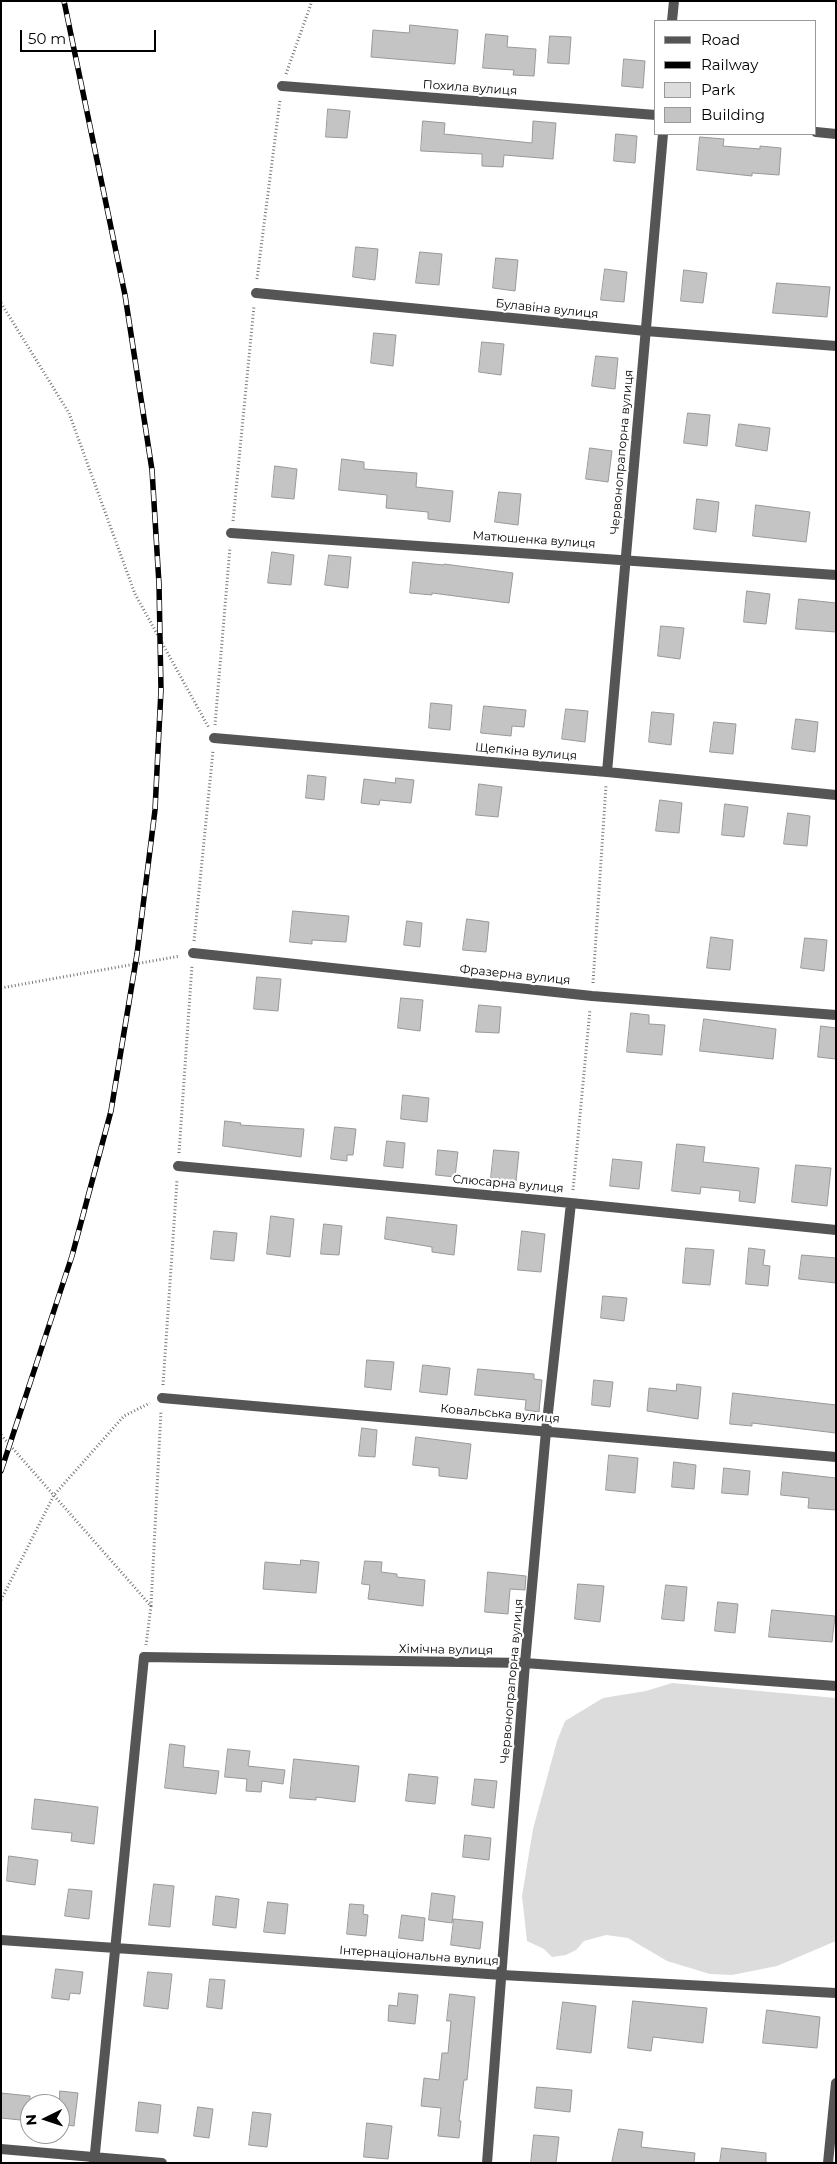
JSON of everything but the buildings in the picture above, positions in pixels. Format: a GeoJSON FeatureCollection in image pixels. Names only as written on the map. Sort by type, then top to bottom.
{"type":"FeatureCollection","features":[{"type":"Feature","properties":{"kind":"street"},"geometry":{"type":"LineString","coordinates":[[672,20],[674,1]]}},
{"type":"Feature","properties":{"kind":"street","name":"Похила вулиця"},"geometry":{"type":"LineString","coordinates":[[282,86],[654,115]]}},
{"type":"Feature","properties":{"kind":"street"},"geometry":{"type":"LineString","coordinates":[[817,132],[836,134]]}},
{"type":"Feature","properties":{"kind":"street","name":"Червонопрапорна вулиця"},"geometry":{"type":"LineString","coordinates":[[607,772],[663,135]]}},
{"type":"Feature","properties":{"kind":"street","name":"Булавіна вулиця"},"geometry":{"type":"LineString","coordinates":[[256,293],[646,331],[836,346]]}},
{"type":"Feature","properties":{"kind":"street","name":"Матюшенка вулиця"},"geometry":{"type":"LineString","coordinates":[[231,533],[626,558],[836,575]]}},
{"type":"Feature","properties":{"kind":"street","name":"Щепкіна вулиця"},"geometry":{"type":"LineString","coordinates":[[214,738],[607,772],[836,795]]}},
{"type":"Feature","properties":{"kind":"street","name":"Фразерна вулиця"},"geometry":{"type":"LineString","coordinates":[[193,954],[592,996],[836,1015]]}},
{"type":"Feature","properties":{"kind":"street","name":"Слюсарна вулиця"},"geometry":{"type":"LineString","coordinates":[[178,1166],[836,1230]]}},
{"type":"Feature","properties":{"kind":"street","name":"Червонопрапорна вулиця"},"geometry":{"type":"LineString","coordinates":[[487,2163],[525,1663],[546,1431],[572,1203]]}},
{"type":"Feature","properties":{"kind":"street","name":"Ковальська вулиця"},"geometry":{"type":"LineString","coordinates":[[162,1398],[836,1457]]}},
{"type":"Feature","properties":{"kind":"street"},"geometry":{"type":"LineString","coordinates":[[94,2160],[144,1657]]}},
{"type":"Feature","properties":{"kind":"street","name":"Хімічна вулиця"},"geometry":{"type":"LineString","coordinates":[[144,1657],[525,1663],[836,1686]]}},
{"type":"Feature","properties":{"kind":"street","name":"Інтернаціональна вулиця"},"geometry":{"type":"LineString","coordinates":[[1,1940],[502,1975],[836,1993]]}},
{"type":"Feature","properties":{"kind":"street"},"geometry":{"type":"LineString","coordinates":[[828,2163],[836,2083]]}},
{"type":"Feature","properties":{"kind":"street"},"geometry":{"type":"LineString","coordinates":[[1,2149],[94,2160],[162,2163]]}},
{"type":"Feature","properties":{"kind":"path"},"geometry":{"type":"LineString","coordinates":[[144,1657],[152,1606],[162,1398],[193,954],[231,533],[256,293],[282,86],[312,1]]}},
{"type":"Feature","properties":{"kind":"path"},"geometry":{"type":"LineString","coordinates":[[1,303],[69,413],[135,594],[214,738]]}},
{"type":"Feature","properties":{"kind":"path"},"geometry":{"type":"LineString","coordinates":[[1,988],[193,954]]}},
{"type":"Feature","properties":{"kind":"path"},"geometry":{"type":"LineString","coordinates":[[1,1600],[54,1495],[124,1416],[162,1398]]}},
{"type":"Feature","properties":{"kind":"path"},"geometry":{"type":"LineString","coordinates":[[1,1435],[152,1606]]}},
{"type":"Feature","properties":{"kind":"green space"},"geometry":{"type":"Polygon","coordinates":[[[672,1683],[836,1698],[836,1941],[777,1966],[732,1975],[710,1974],[667,1961],[628,1938],[606,1935],[584,1941],[576,1950],[566,1955],[552,1957],[544,1949],[527,1941],[522,1896],[533,1829],[557,1741],[565,1721],[603,1698],[646,1691],[672,1683]]]}},
{"type":"Feature","properties":{"kind":"railway"},"geometry":{"type":"LineString","coordinates":[[1,1471],[72,1256],[111,1111],[137,954],[155,810],[161,690],[159,584],[152,470],[125,295],[64,1]]}}]}
